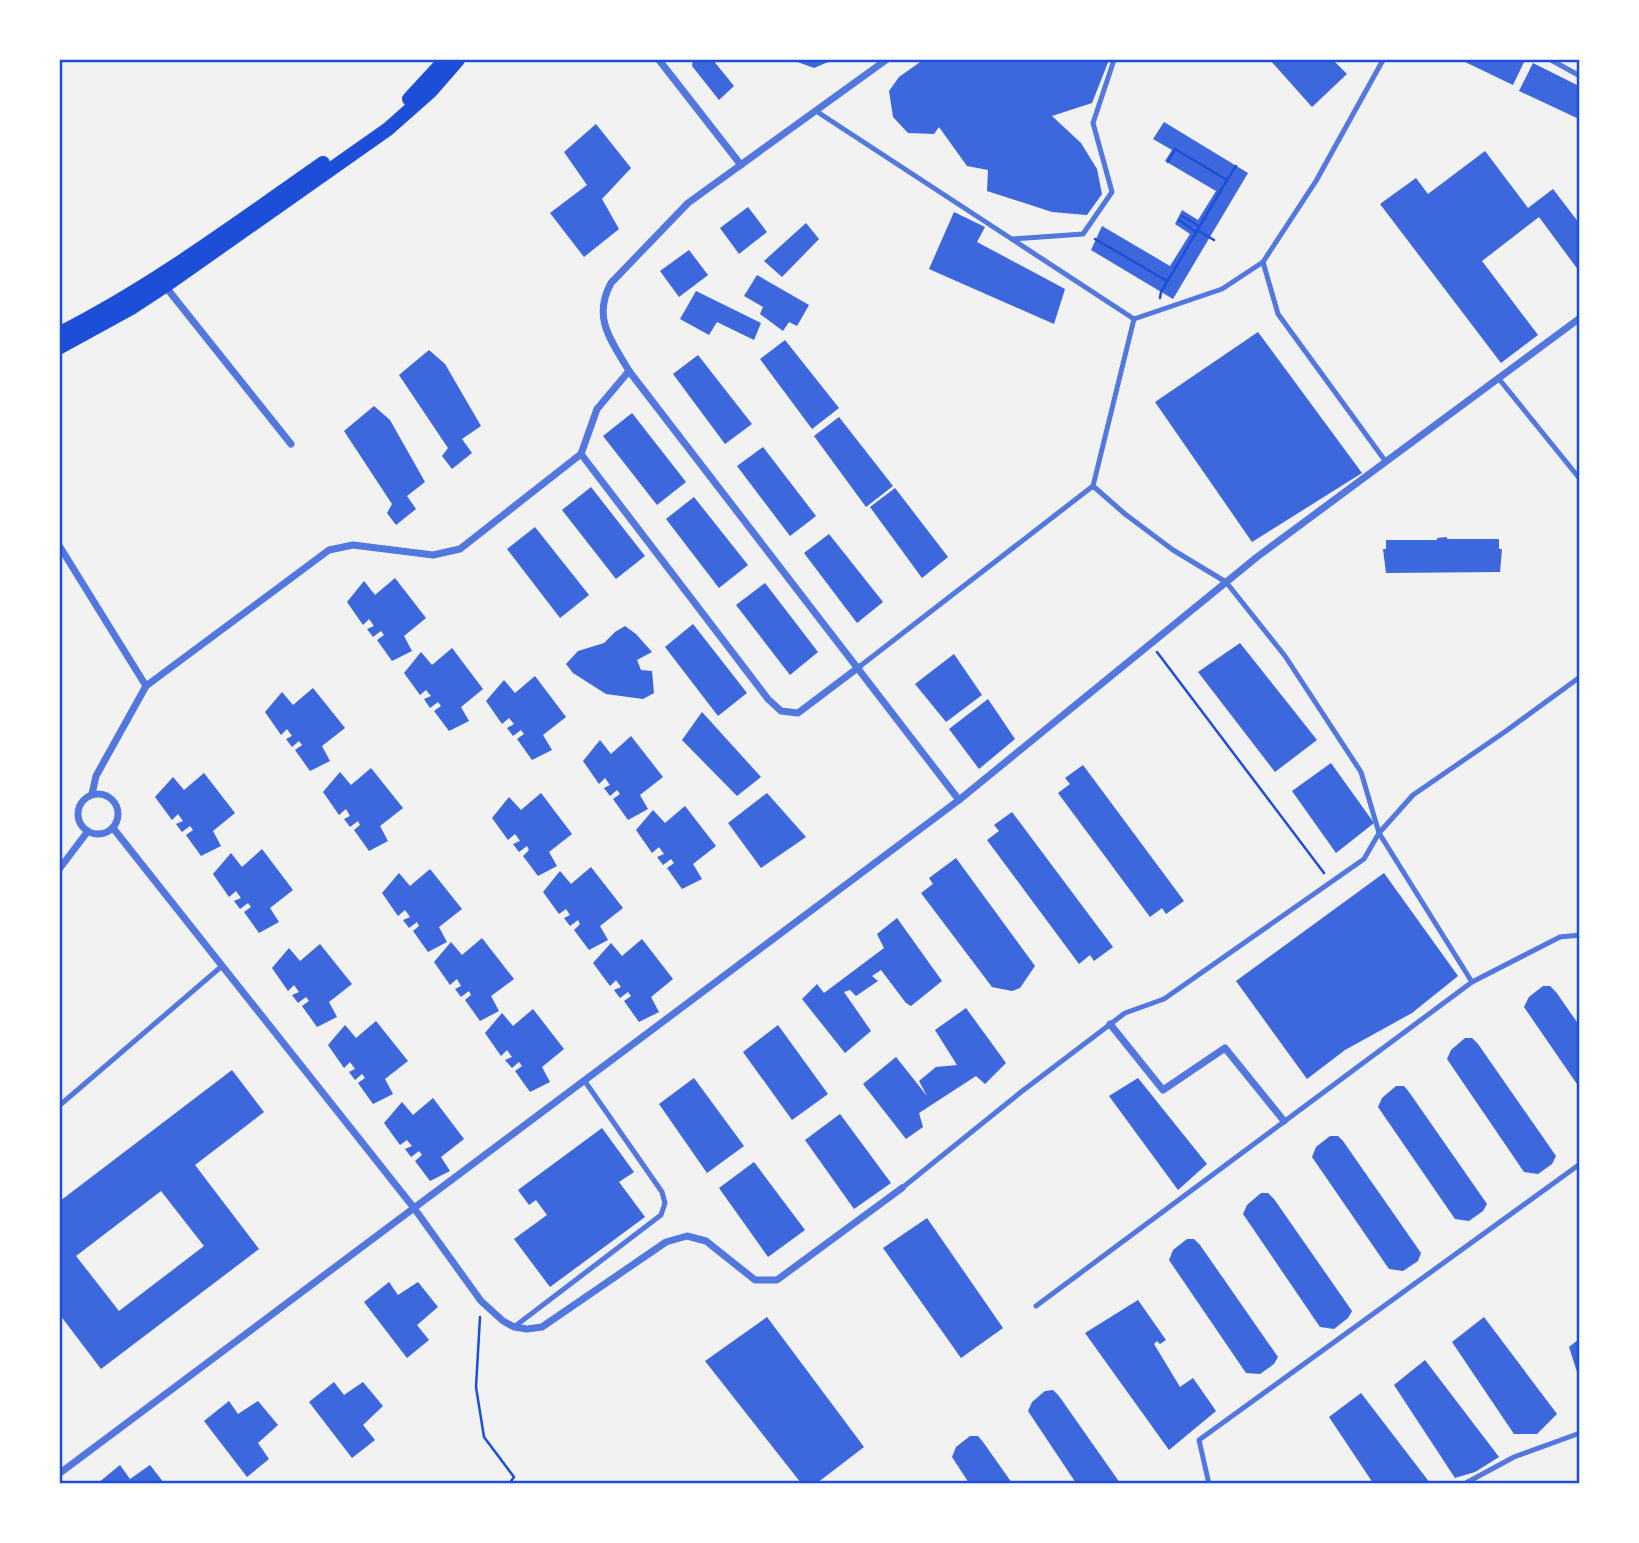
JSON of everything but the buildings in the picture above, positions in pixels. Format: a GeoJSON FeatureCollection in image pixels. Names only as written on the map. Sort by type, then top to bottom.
{"type":"FeatureCollection","features":[{"type":"Feature","properties":{"kind":"main road"},"geometry":{"type":"LineString","coordinates":[[60,347],[133,307],[161,282],[381,123],[403,106],[445,60]]}},
{"type":"Feature","properties":{"kind":"main road"},"geometry":{"type":"LineString","coordinates":[[60,333],[161,282],[388,129],[431,91],[458,60]]}},
{"type":"Feature","properties":{"kind":"street"},"geometry":{"type":"LineString","coordinates":[[659,60],[741,164]]}},
{"type":"Feature","properties":{"kind":"street"},"geometry":{"type":"LineString","coordinates":[[886,60],[688,203],[611,282],[605,295],[603,321],[629,371],[959,800]]}},
{"type":"Feature","properties":{"kind":"street"},"geometry":{"type":"LineString","coordinates":[[161,282],[290,444]]}},
{"type":"Feature","properties":{"kind":"street"},"geometry":{"type":"LineString","coordinates":[[60,1473],[959,800],[1226,582],[1580,318]]}},
{"type":"Feature","properties":{"kind":"street"},"geometry":{"type":"LineString","coordinates":[[92,794],[105,795],[115,803],[118,816],[113,828],[101,834],[88,831],[79,821],[79,808],[92,794],[96,776],[146,685],[329,550],[353,545],[433,555],[460,549],[581,454],[597,409],[629,371]]}},
{"type":"Feature","properties":{"kind":"street"},"geometry":{"type":"LineString","coordinates":[[581,454],[768,699],[781,711],[798,713],[859,667]]}},
{"type":"Feature","properties":{"kind":"street"},"geometry":{"type":"LineString","coordinates":[[60,547],[146,685]]}},
{"type":"Feature","properties":{"kind":"street"},"geometry":{"type":"LineString","coordinates":[[113,828],[414,1208],[481,1301],[514,1327],[542,1327],[666,1242],[687,1236],[706,1241],[755,1280],[777,1280],[902,1188]]}},
{"type":"Feature","properties":{"kind":"street"},"geometry":{"type":"LineString","coordinates":[[60,868],[88,831]]}},
{"type":"Feature","properties":{"kind":"street"},"geometry":{"type":"LineString","coordinates":[[1110,1024],[1163,1090],[1225,1048],[1284,1121]]}},
{"type":"Feature","properties":{"kind":"lane"},"geometry":{"type":"LineString","coordinates":[[1012,239],[1083,234],[1112,192],[1093,123],[1114,60]]}},
{"type":"Feature","properties":{"kind":"lane"},"geometry":{"type":"LineString","coordinates":[[1134,319],[1222,289],[1263,262],[1316,181],[1383,60]]}},
{"type":"Feature","properties":{"kind":"lane"},"geometry":{"type":"LineString","coordinates":[[1551,60],[1580,76]]}},
{"type":"Feature","properties":{"kind":"lane"},"geometry":{"type":"LineString","coordinates":[[816,111],[1134,319]]}},
{"type":"Feature","properties":{"kind":"lane"},"geometry":{"type":"LineString","coordinates":[[1263,262],[1278,314],[1386,462]]}},
{"type":"Feature","properties":{"kind":"lane"},"geometry":{"type":"LineString","coordinates":[[859,667],[1093,486],[1134,319]]}},
{"type":"Feature","properties":{"kind":"lane"},"geometry":{"type":"LineString","coordinates":[[1499,379],[1580,479]]}},
{"type":"Feature","properties":{"kind":"lane"},"geometry":{"type":"LineString","coordinates":[[1093,486],[1173,550],[1226,582],[1285,656],[1361,772],[1379,833],[1472,982]]}},
{"type":"Feature","properties":{"kind":"lane"},"geometry":{"type":"LineString","coordinates":[[902,1188],[1125,1013],[1164,999],[1364,859],[1379,833],[1412,795],[1580,677]]}},
{"type":"Feature","properties":{"kind":"lane"},"geometry":{"type":"LineString","coordinates":[[1036,1306],[1472,982],[1560,937],[1580,934]]}},
{"type":"Feature","properties":{"kind":"lane"},"geometry":{"type":"LineString","coordinates":[[60,1105],[222,966]]}},
{"type":"Feature","properties":{"kind":"lane"},"geometry":{"type":"LineString","coordinates":[[514,1327],[662,1216],[665,1203],[662,1192],[584,1080]]}},
{"type":"Feature","properties":{"kind":"lane"},"geometry":{"type":"LineString","coordinates":[[1209,1483],[1199,1440],[1580,1164]]}},
{"type":"Feature","properties":{"kind":"lane"},"geometry":{"type":"LineString","coordinates":[[1464,1483],[1514,1457],[1580,1433]]}},
{"type":"Feature","properties":{"kind":"path"},"geometry":{"type":"LineString","coordinates":[[1168,162],[1175,149],[1227,180]]}},
{"type":"Feature","properties":{"kind":"path"},"geometry":{"type":"LineString","coordinates":[[1159,296],[1236,166]]}},
{"type":"Feature","properties":{"kind":"path"},"geometry":{"type":"LineString","coordinates":[[1182,216],[1214,240]]}},
{"type":"Feature","properties":{"kind":"path"},"geometry":{"type":"LineString","coordinates":[[1179,220],[1198,229]]}},
{"type":"Feature","properties":{"kind":"path"},"geometry":{"type":"LineString","coordinates":[[1095,239],[1167,281]]}},
{"type":"Feature","properties":{"kind":"path"},"geometry":{"type":"LineString","coordinates":[[1151,644],[1331,883]]}},
{"type":"Feature","properties":{"kind":"path"},"geometry":{"type":"LineString","coordinates":[[481,1301],[476,1387],[484,1437],[514,1477],[509,1483]]}}]}
